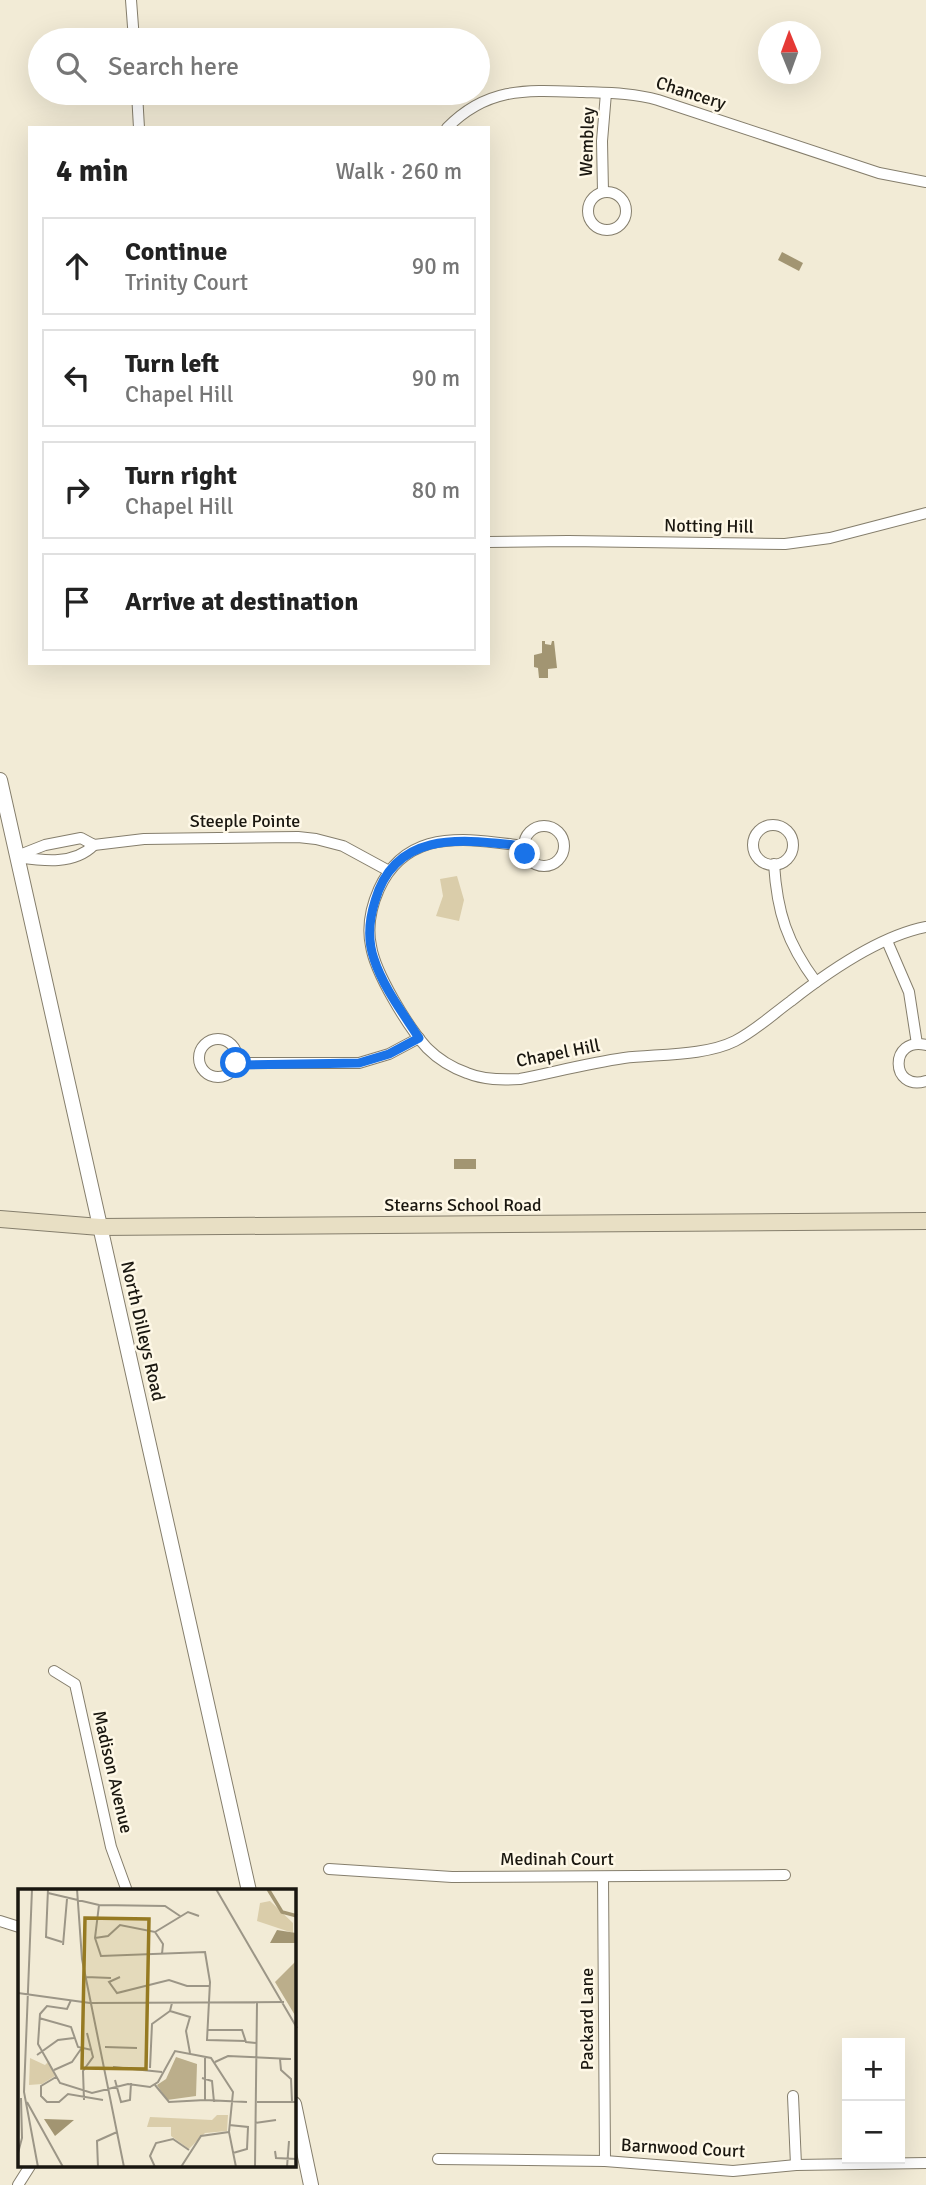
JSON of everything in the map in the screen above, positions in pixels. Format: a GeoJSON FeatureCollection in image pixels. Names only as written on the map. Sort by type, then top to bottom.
{"type":"FeatureCollection","features":[{"type":"Feature","properties":{"kind":"main road","name":"Stearns School Road"},"geometry":{"type":"LineString","coordinates":[[0,1219],[100,1227],[926,1221]]}},
{"type":"Feature","properties":{"kind":"street"},"geometry":{"type":"LineString","coordinates":[[131,0],[133,28]]}},
{"type":"Feature","properties":{"kind":"street","name":"Chancery"},"geometry":{"type":"LineString","coordinates":[[490,99],[507,93],[536,90],[642,95],[879,173],[926,182]]}},
{"type":"Feature","properties":{"kind":"street","name":"Wembley"},"geometry":{"type":"LineString","coordinates":[[603,192],[601,161],[606,93]]}},
{"type":"Feature","properties":{"kind":"street"},"geometry":{"type":"LineString","coordinates":[[138,105],[139,126]]}},
{"type":"Feature","properties":{"kind":"street","name":"Chancery"},"geometry":{"type":"LineString","coordinates":[[449,126],[475,105]]}},
{"type":"Feature","properties":{"kind":"street","name":"Notting Hill"},"geometry":{"type":"LineString","coordinates":[[490,542],[785,544],[830,538],[926,513]]}},
{"type":"Feature","properties":{"kind":"street","name":"North Dilleys Road"},"geometry":{"type":"LineString","coordinates":[[0,780],[249,1889]]}},
{"type":"Feature","properties":{"kind":"street","name":"Steeple Pointe"},"geometry":{"type":"LineString","coordinates":[[18,856],[45,845],[81,838],[94,845],[144,839],[298,837],[339,845],[389,871]]}},
{"type":"Feature","properties":{"kind":"street","name":"Chapel Hill"},"geometry":{"type":"LineString","coordinates":[[524,846],[465,840],[442,841],[412,851],[399,859],[389,871],[376,896],[370,921],[370,945],[378,970],[419,1038],[442,1060],[466,1073],[492,1079],[520,1079],[621,1059],[709,1049],[727,1044],[750,1033],[816,982],[887,941],[926,928]]}},
{"type":"Feature","properties":{"kind":"street","name":"Steeple Pointe"},"geometry":{"type":"LineString","coordinates":[[18,856],[49,862],[85,854],[94,845]]}},
{"type":"Feature","properties":{"kind":"street"},"geometry":{"type":"LineString","coordinates":[[774,864],[783,925],[801,961],[816,982]]}},
{"type":"Feature","properties":{"kind":"street"},"geometry":{"type":"LineString","coordinates":[[887,941],[909,992],[921,1045],[904,1049],[899,1058],[899,1067],[902,1075],[910,1081],[926,1081]]}},
{"type":"Feature","properties":{"kind":"street"},"geometry":{"type":"LineString","coordinates":[[236,1063],[359,1063],[389,1054],[419,1038]]}},
{"type":"Feature","properties":{"kind":"street","name":"Madison Avenue"},"geometry":{"type":"LineString","coordinates":[[54,1671],[75,1685],[111,1847],[126,1889]]}},
{"type":"Feature","properties":{"kind":"street","name":"Medinah Court"},"geometry":{"type":"LineString","coordinates":[[329,1868],[452,1877],[785,1875]]}},
{"type":"Feature","properties":{"kind":"street","name":"Packard Lane"},"geometry":{"type":"LineString","coordinates":[[603,1877],[605,2161]]}},
{"type":"Feature","properties":{"kind":"street"},"geometry":{"type":"LineString","coordinates":[[0,1921],[18,1927]]}},
{"type":"Feature","properties":{"kind":"street"},"geometry":{"type":"LineString","coordinates":[[793,2096],[796,2165]]}},
{"type":"Feature","properties":{"kind":"street"},"geometry":{"type":"LineString","coordinates":[[296,2114],[311,2185]]}},
{"type":"Feature","properties":{"kind":"street","name":"Barnwood Court"},"geometry":{"type":"LineString","coordinates":[[438,2159],[605,2161],[733,2171],[796,2165],[926,2163]]}},
{"type":"Feature","properties":{"kind":"street"},"geometry":{"type":"LineString","coordinates":[[18,2185],[29,2168]]}},
{"type":"Feature","properties":{"kind":"shaded area"},"geometry":{"type":"Polygon","coordinates":[[[782,252],[803,263],[799,271],[778,260],[782,252]]]}},
{"type":"Feature","properties":{"kind":"shaded area"},"geometry":{"type":"Polygon","coordinates":[[[542,641],[551,645],[554,641],[557,668],[548,669],[548,678],[539,678],[538,668],[534,667],[534,655],[542,653],[542,641]]]}},
{"type":"Feature","properties":{"kind":"shaded area"},"geometry":{"type":"Polygon","coordinates":[[[457,876],[464,900],[459,921],[436,916],[443,896],[440,879],[457,876]]]}},
{"type":"Feature","properties":{"kind":"shaded area"},"geometry":{"type":"Polygon","coordinates":[[[454,1159],[476,1159],[476,1169],[454,1169],[454,1159]]]}},
{"type":"Feature","properties":{"kind":"route"},"geometry":{"type":"LineString","coordinates":[[236,1063],[359,1063],[389,1054],[419,1038],[378,970],[370,945],[372,909],[382,883],[399,859],[426,845],[442,841],[465,840],[524,846],[525,854]]}}]}
